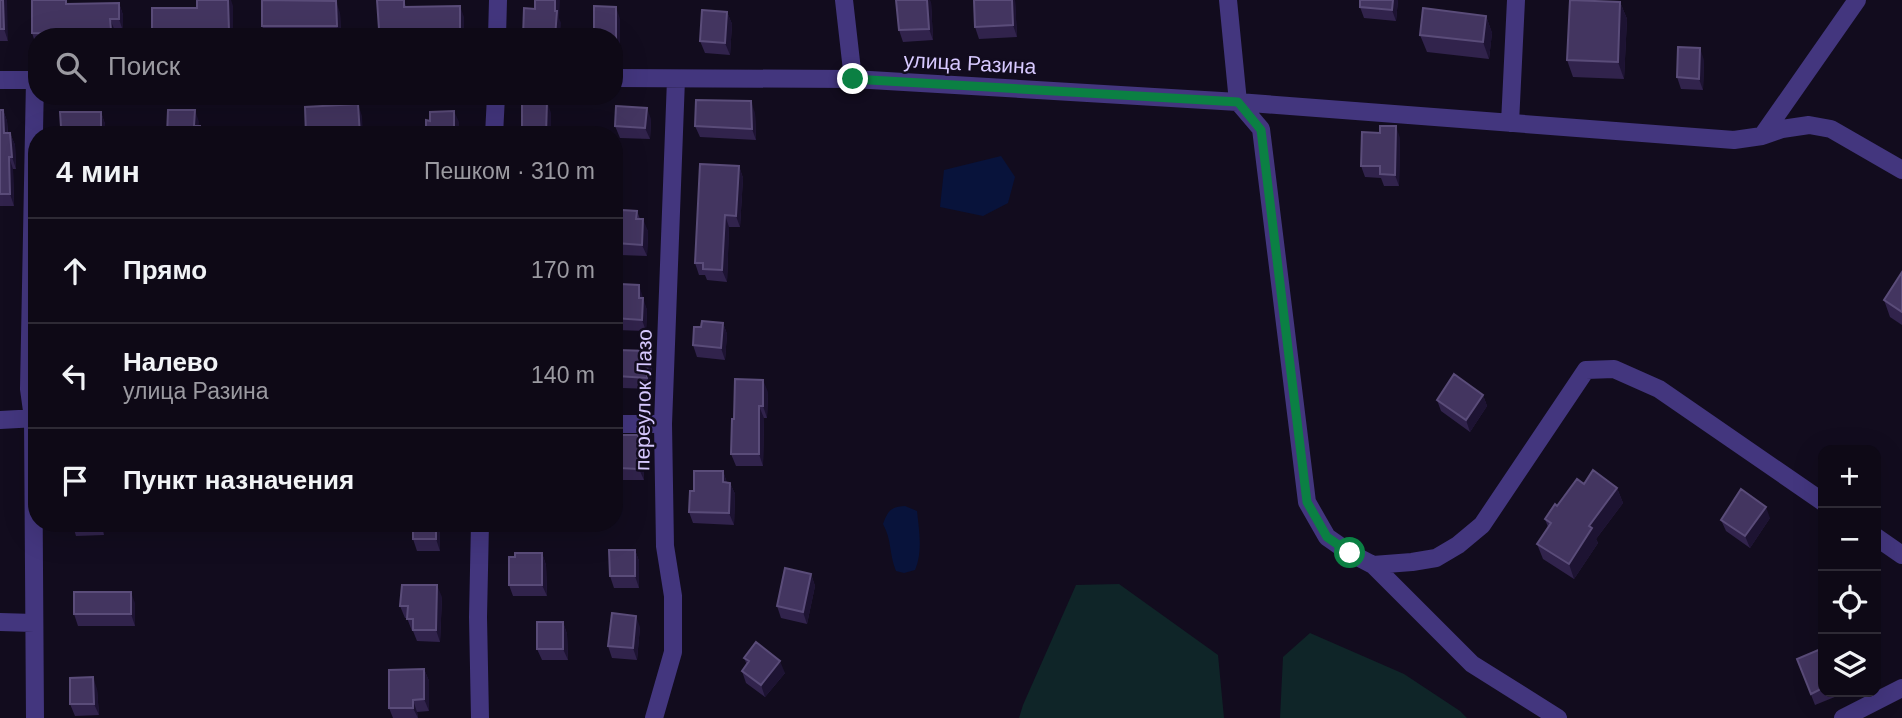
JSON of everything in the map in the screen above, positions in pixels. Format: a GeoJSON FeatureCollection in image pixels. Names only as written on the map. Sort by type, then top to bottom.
{"type":"FeatureCollection","features":[{"type":"Feature","properties":{"kind":"street"},"geometry":{"type":"LineString","coordinates":[[497,28],[498,0]]}},
{"type":"Feature","properties":{"kind":"street"},"geometry":{"type":"LineString","coordinates":[[844,0],[853,79]]}},
{"type":"Feature","properties":{"kind":"street"},"geometry":{"type":"LineString","coordinates":[[1228,0],[1238,102],[1261,130],[1307,502],[1327,537],[1373,565],[1472,664],[1558,718]]}},
{"type":"Feature","properties":{"kind":"street"},"geometry":{"type":"LineString","coordinates":[[1510,123],[1516,0]]}},
{"type":"Feature","properties":{"kind":"street"},"geometry":{"type":"LineString","coordinates":[[1762,136],[1857,0]]}},
{"type":"Feature","properties":{"kind":"street","name":"улица Разина"},"geometry":{"type":"LineString","coordinates":[[623,78],[853,79],[1238,102],[1734,140],[1809,125],[1831,129],[1902,170]]}},
{"type":"Feature","properties":{"kind":"street","name":"переулок Лазо"},"geometry":{"type":"LineString","coordinates":[[654,718],[673,652],[673,596],[665,546],[663,424],[677,79]]}},
{"type":"Feature","properties":{"kind":"street"},"geometry":{"type":"LineString","coordinates":[[0,80],[28,80]]}},
{"type":"Feature","properties":{"kind":"street"},"geometry":{"type":"LineString","coordinates":[[35,126],[36,105]]}},
{"type":"Feature","properties":{"kind":"street"},"geometry":{"type":"LineString","coordinates":[[494,126],[496,105]]}},
{"type":"Feature","properties":{"kind":"street"},"geometry":{"type":"LineString","coordinates":[[1373,565],[1436,558],[1458,545],[1482,525],[1586,370],[1614,369],[1659,389],[1818,499]]}},
{"type":"Feature","properties":{"kind":"street"},"geometry":{"type":"LineString","coordinates":[[0,420],[28,418]]}},
{"type":"Feature","properties":{"kind":"street"},"geometry":{"type":"LineString","coordinates":[[623,424],[663,424]]}},
{"type":"Feature","properties":{"kind":"street"},"geometry":{"type":"LineString","coordinates":[[34,532],[35,718]]}},
{"type":"Feature","properties":{"kind":"street"},"geometry":{"type":"LineString","coordinates":[[480,532],[480,718]]}},
{"type":"Feature","properties":{"kind":"street"},"geometry":{"type":"LineString","coordinates":[[1881,540],[1902,555]]}},
{"type":"Feature","properties":{"kind":"street"},"geometry":{"type":"LineString","coordinates":[[0,622],[34,623]]}},
{"type":"Feature","properties":{"kind":"street"},"geometry":{"type":"LineString","coordinates":[[1843,718],[1902,688]]}},
{"type":"Feature","properties":{"kind":"green space"},"geometry":{"type":"Polygon","coordinates":[[[1119,584],[1218,655],[1224,718],[1019,718],[1076,585],[1119,584]]]}},
{"type":"Feature","properties":{"kind":"green space"},"geometry":{"type":"Polygon","coordinates":[[[1310,633],[1404,674],[1467,718],[1280,718],[1283,657],[1310,633]]]}},
{"type":"Feature","properties":{"kind":"water"},"geometry":{"type":"Polygon","coordinates":[[[1001,156],[1015,177],[1008,203],[983,216],[940,207],[944,170],[1001,156]]]}},
{"type":"Feature","properties":{"kind":"water"},"geometry":{"type":"Polygon","coordinates":[[[905,506],[917,511],[920,548],[915,570],[904,573],[896,571],[883,524],[890,510],[905,506]]]}},
{"type":"Feature","properties":{"kind":"building"},"geometry":{"type":"Polygon","coordinates":[[[0,0],[3,0],[4,29],[0,29],[0,0]]]}},
{"type":"Feature","properties":{"kind":"building"},"geometry":{"type":"Polygon","coordinates":[[[32,0],[66,0],[66,4],[119,3],[119,19],[110,19],[111,28],[32,28],[32,0]]]}},
{"type":"Feature","properties":{"kind":"building"},"geometry":{"type":"Polygon","coordinates":[[[197,0],[228,0],[229,28],[152,28],[152,8],[197,8],[197,0]]]}},
{"type":"Feature","properties":{"kind":"building"},"geometry":{"type":"Polygon","coordinates":[[[262,0],[336,1],[337,26],[262,26],[262,0]]]}},
{"type":"Feature","properties":{"kind":"building"},"geometry":{"type":"Polygon","coordinates":[[[377,0],[404,0],[404,7],[460,6],[460,28],[379,28],[377,0]]]}},
{"type":"Feature","properties":{"kind":"building"},"geometry":{"type":"Polygon","coordinates":[[[535,0],[555,0],[556,28],[523,28],[524,8],[535,9],[535,0]]]}},
{"type":"Feature","properties":{"kind":"building"},"geometry":{"type":"Polygon","coordinates":[[[896,0],[927,0],[929,29],[899,30],[896,0]]]}},
{"type":"Feature","properties":{"kind":"building"},"geometry":{"type":"Polygon","coordinates":[[[974,0],[1012,0],[1013,25],[975,27],[974,0]]]}},
{"type":"Feature","properties":{"kind":"building"},"geometry":{"type":"Polygon","coordinates":[[[1360,0],[1393,0],[1392,10],[1360,7],[1360,0]]]}},
{"type":"Feature","properties":{"kind":"building"},"geometry":{"type":"Polygon","coordinates":[[[1570,0],[1620,2],[1618,62],[1567,60],[1570,0]]]}},
{"type":"Feature","properties":{"kind":"building"},"geometry":{"type":"Polygon","coordinates":[[[594,6],[616,7],[616,28],[594,28],[594,6]]]}},
{"type":"Feature","properties":{"kind":"building"},"geometry":{"type":"Polygon","coordinates":[[[1423,8],[1486,16],[1483,42],[1420,35],[1423,8]]]}},
{"type":"Feature","properties":{"kind":"building"},"geometry":{"type":"Polygon","coordinates":[[[702,10],[727,12],[725,43],[700,41],[702,10]]]}},
{"type":"Feature","properties":{"kind":"building"},"geometry":{"type":"Polygon","coordinates":[[[1678,47],[1700,48],[1699,79],[1677,77],[1678,47]]]}},
{"type":"Feature","properties":{"kind":"building"},"geometry":{"type":"Polygon","coordinates":[[[696,100],[751,101],[752,129],[695,126],[696,100]]]}},
{"type":"Feature","properties":{"kind":"building"},"geometry":{"type":"Polygon","coordinates":[[[358,105],[359,126],[306,126],[305,107],[358,105]]]}},
{"type":"Feature","properties":{"kind":"building"},"geometry":{"type":"Polygon","coordinates":[[[522,105],[547,105],[546,126],[522,126],[522,105]]]}},
{"type":"Feature","properties":{"kind":"building"},"geometry":{"type":"Polygon","coordinates":[[[616,106],[647,108],[645,128],[615,126],[616,106]]]}},
{"type":"Feature","properties":{"kind":"building"},"geometry":{"type":"Polygon","coordinates":[[[0,110],[3,110],[4,133],[10,133],[10,194],[0,194],[0,110]]]}},
{"type":"Feature","properties":{"kind":"building"},"geometry":{"type":"Polygon","coordinates":[[[168,110],[195,110],[194,126],[167,126],[168,110]]]}},
{"type":"Feature","properties":{"kind":"building"},"geometry":{"type":"Polygon","coordinates":[[[454,111],[454,126],[426,126],[426,120],[430,121],[430,112],[454,111]]]}},
{"type":"Feature","properties":{"kind":"building"},"geometry":{"type":"Polygon","coordinates":[[[60,112],[101,112],[101,126],[61,126],[60,112]]]}},
{"type":"Feature","properties":{"kind":"building"},"geometry":{"type":"Polygon","coordinates":[[[1380,126],[1396,126],[1395,175],[1380,174],[1380,166],[1361,166],[1362,132],[1380,133],[1380,126]]]}},
{"type":"Feature","properties":{"kind":"building"},"geometry":{"type":"Polygon","coordinates":[[[700,164],[739,166],[736,216],[725,215],[722,270],[703,269],[703,263],[695,263],[700,164]]]}},
{"type":"Feature","properties":{"kind":"building"},"geometry":{"type":"Polygon","coordinates":[[[623,210],[637,211],[636,219],[643,219],[642,245],[623,244],[623,210]]]}},
{"type":"Feature","properties":{"kind":"building"},"geometry":{"type":"Polygon","coordinates":[[[1902,272],[1902,312],[1884,300],[1902,272]]]}},
{"type":"Feature","properties":{"kind":"building"},"geometry":{"type":"Polygon","coordinates":[[[623,284],[639,285],[639,298],[643,298],[642,320],[623,319],[623,284]]]}},
{"type":"Feature","properties":{"kind":"building"},"geometry":{"type":"Polygon","coordinates":[[[702,321],[723,323],[721,348],[693,345],[694,327],[701,327],[702,321]]]}},
{"type":"Feature","properties":{"kind":"building"},"geometry":{"type":"Polygon","coordinates":[[[623,350],[648,351],[647,378],[623,376],[623,350]]]}},
{"type":"Feature","properties":{"kind":"building"},"geometry":{"type":"Polygon","coordinates":[[[1454,374],[1483,395],[1466,420],[1437,400],[1454,374]]]}},
{"type":"Feature","properties":{"kind":"building"},"geometry":{"type":"Polygon","coordinates":[[[735,379],[763,380],[763,406],[759,406],[759,454],[731,454],[735,379]]]}},
{"type":"Feature","properties":{"kind":"building"},"geometry":{"type":"Polygon","coordinates":[[[623,435],[638,435],[639,469],[623,468],[623,435]]]}},
{"type":"Feature","properties":{"kind":"building"},"geometry":{"type":"Polygon","coordinates":[[[1593,470],[1617,488],[1589,526],[1592,528],[1569,564],[1537,544],[1551,523],[1545,519],[1555,504],[1557,506],[1577,479],[1584,484],[1593,470]]]}},
{"type":"Feature","properties":{"kind":"building"},"geometry":{"type":"Polygon","coordinates":[[[694,471],[723,471],[723,482],[730,483],[729,513],[689,512],[690,491],[694,491],[694,471]]]}},
{"type":"Feature","properties":{"kind":"building"},"geometry":{"type":"Polygon","coordinates":[[[1741,489],[1766,507],[1745,536],[1721,520],[1741,489]]]}},
{"type":"Feature","properties":{"kind":"building"},"geometry":{"type":"Polygon","coordinates":[[[413,532],[436,532],[436,539],[413,539],[413,532]]]}},
{"type":"Feature","properties":{"kind":"building"},"geometry":{"type":"Polygon","coordinates":[[[609,550],[635,550],[635,576],[610,576],[609,550]]]}},
{"type":"Feature","properties":{"kind":"building"},"geometry":{"type":"Polygon","coordinates":[[[515,553],[542,553],[542,585],[509,585],[509,557],[515,557],[515,553]]]}},
{"type":"Feature","properties":{"kind":"building"},"geometry":{"type":"Polygon","coordinates":[[[785,568],[811,574],[803,612],[777,606],[785,568]]]}},
{"type":"Feature","properties":{"kind":"building"},"geometry":{"type":"Polygon","coordinates":[[[402,585],[437,585],[436,630],[413,630],[413,619],[407,619],[408,606],[400,606],[402,585]]]}},
{"type":"Feature","properties":{"kind":"building"},"geometry":{"type":"Polygon","coordinates":[[[74,592],[131,592],[131,614],[74,614],[74,592]]]}},
{"type":"Feature","properties":{"kind":"building"},"geometry":{"type":"Polygon","coordinates":[[[612,613],[636,616],[633,648],[608,646],[612,613]]]}},
{"type":"Feature","properties":{"kind":"building"},"geometry":{"type":"Polygon","coordinates":[[[537,622],[563,622],[563,649],[537,649],[537,622]]]}},
{"type":"Feature","properties":{"kind":"building"},"geometry":{"type":"Polygon","coordinates":[[[756,642],[780,661],[761,685],[742,671],[749,661],[744,658],[756,642]]]}},
{"type":"Feature","properties":{"kind":"building"},"geometry":{"type":"Polygon","coordinates":[[[1818,650],[1818,690],[1811,694],[1797,659],[1818,650]]]}},
{"type":"Feature","properties":{"kind":"building"},"geometry":{"type":"Polygon","coordinates":[[[424,669],[424,699],[413,700],[413,708],[389,708],[389,670],[424,669]]]}},
{"type":"Feature","properties":{"kind":"building"},"geometry":{"type":"Polygon","coordinates":[[[93,677],[94,704],[70,704],[70,678],[93,677]]]}},
{"type":"Feature","properties":{"kind":"route"},"geometry":{"type":"LineString","coordinates":[[853,79],[1238,102],[1261,130],[1307,502],[1327,537],[1350,553]]}}]}
